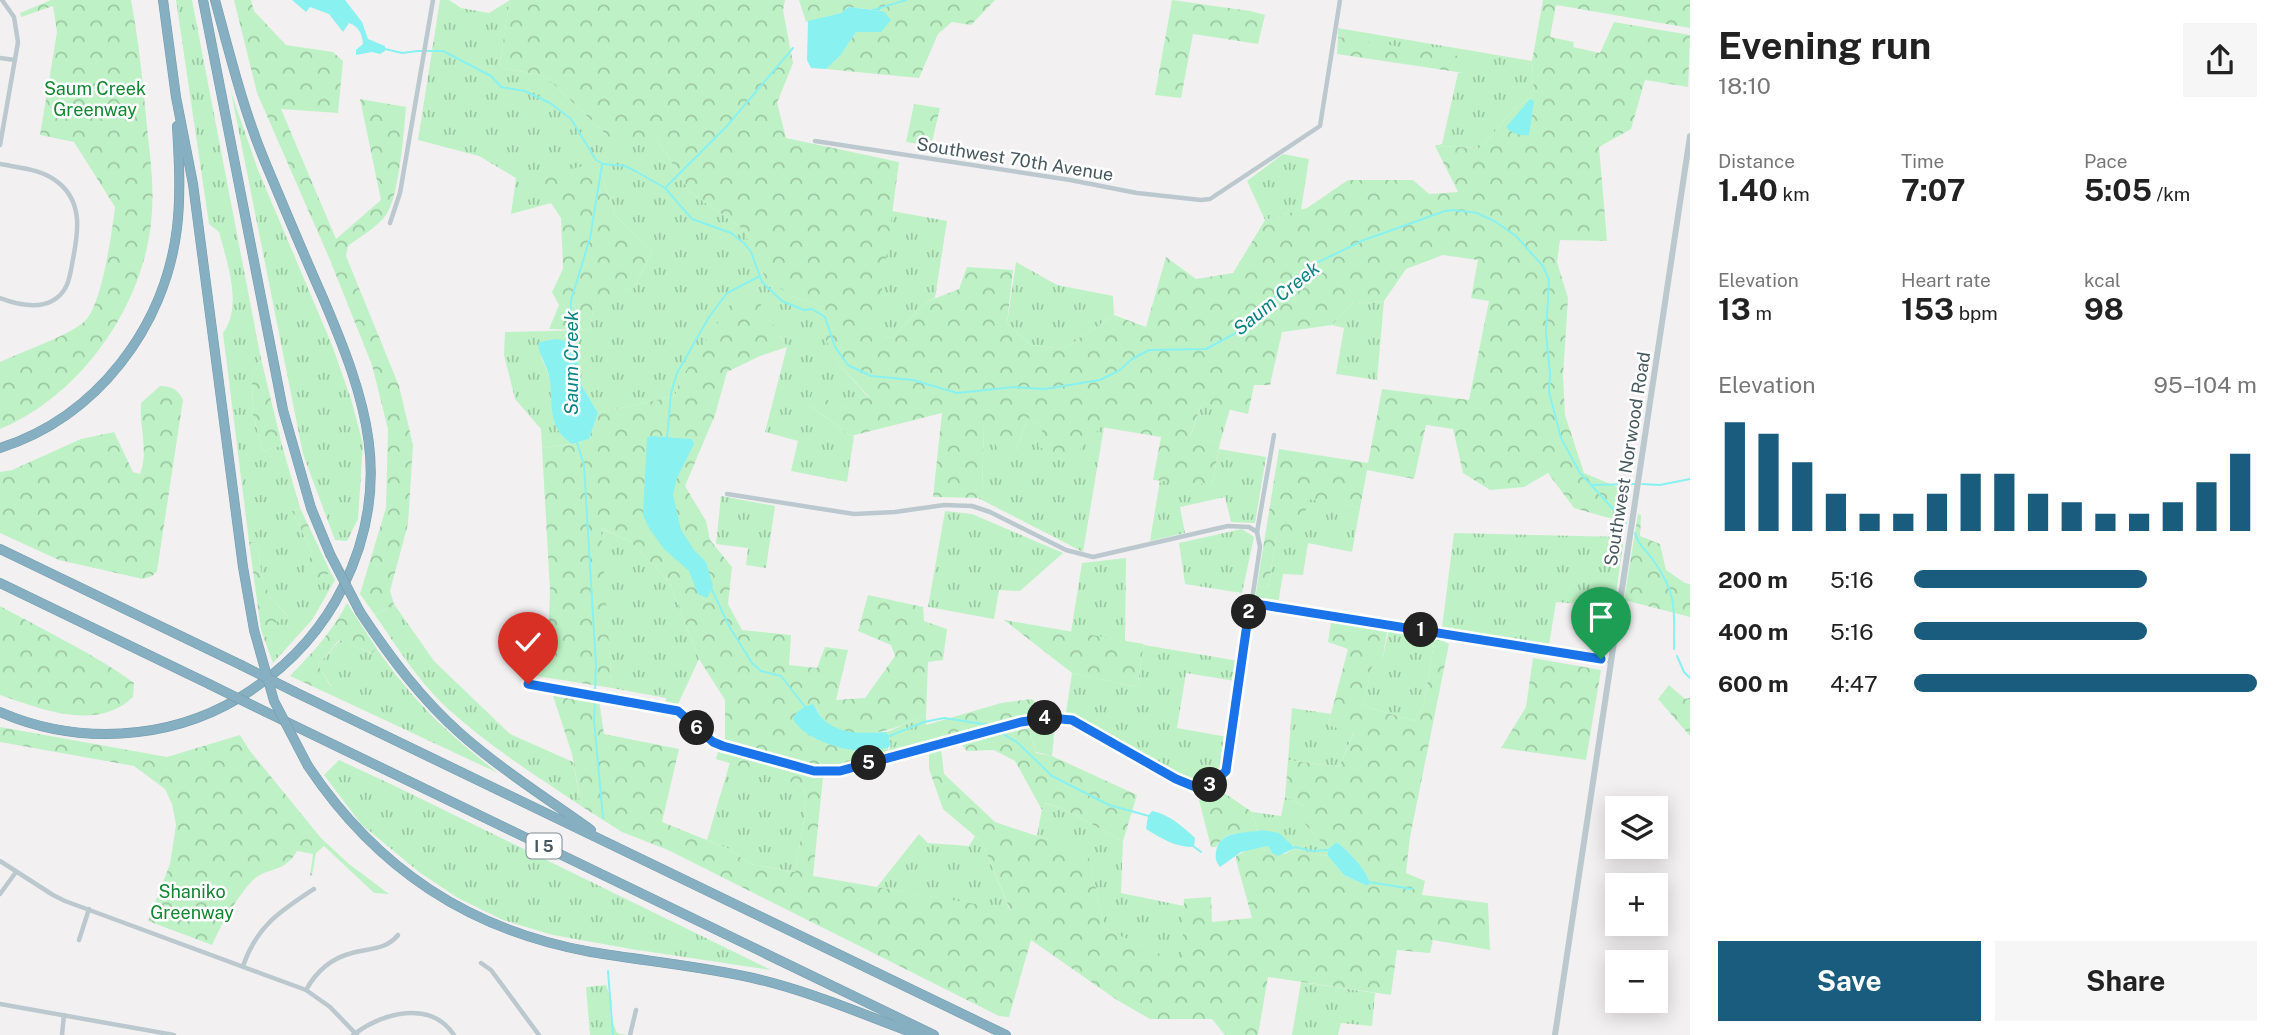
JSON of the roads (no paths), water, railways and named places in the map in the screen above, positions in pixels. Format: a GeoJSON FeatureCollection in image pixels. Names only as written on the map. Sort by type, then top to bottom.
{"type":"FeatureCollection","features":[{"type":"Feature","properties":{"kind":"highway"},"geometry":{"type":"LineString","coordinates":[[163,0],[176,97],[193,184],[254,630],[274,701],[308,766],[344,816],[381,854],[435,894],[480,919],[562,946],[755,978],[800,991],[919,1035]]}},
{"type":"Feature","properties":{"kind":"highway"},"geometry":{"type":"LineString","coordinates":[[203,0],[283,411],[311,508],[330,554],[360,612],[405,676],[461,734],[611,845]]}},
{"type":"Feature","properties":{"kind":"highway"},"geometry":{"type":"LineString","coordinates":[[0,712],[52,729],[112,734],[167,727],[220,708],[267,679],[305,644],[338,597],[358,554],[369,508],[371,483],[366,416],[345,350],[249,121],[215,0]]}},
{"type":"Feature","properties":{"kind":"highway"},"geometry":{"type":"LineString","coordinates":[[0,448],[40,431],[90,397],[110,377],[131,349],[152,314],[168,273],[177,229],[180,185],[176,97]]}},
{"type":"Feature","properties":{"kind":"highway","name":"I 5"},"geometry":{"type":"LineString","coordinates":[[0,549],[1006,1035]]}},
{"type":"Feature","properties":{"kind":"highway","name":"I 5"},"geometry":{"type":"LineString","coordinates":[[0,583],[934,1035]]}},
{"type":"Feature","properties":{"kind":"street"},"geometry":{"type":"LineString","coordinates":[[0,145],[15,60],[17,30],[14,17],[2,0]]}},
{"type":"Feature","properties":{"kind":"street"},"geometry":{"type":"LineString","coordinates":[[390,223],[400,193],[433,0]]}},
{"type":"Feature","properties":{"kind":"street","name":"Southwest 70th Avenue"},"geometry":{"type":"LineString","coordinates":[[815,141],[1070,180],[1137,193],[1201,201],[1210,199],[1320,126],[1340,0]]}},
{"type":"Feature","properties":{"kind":"street"},"geometry":{"type":"LineString","coordinates":[[0,58],[15,60]]}},
{"type":"Feature","properties":{"kind":"street","name":"Southwest Norwood Road"},"geometry":{"type":"LineString","coordinates":[[1555,1035],[1690,136]]}},
{"type":"Feature","properties":{"kind":"street"},"geometry":{"type":"LineString","coordinates":[[0,164],[35,170],[59,183],[73,201],[78,226],[69,280],[60,295],[51,302],[38,305],[0,298]]}},
{"type":"Feature","properties":{"kind":"street"},"geometry":{"type":"LineString","coordinates":[[528,684],[678,711],[713,742],[814,771],[840,771],[1011,725],[1049,718],[1072,720],[1176,779],[1198,788],[1212,784],[1226,771],[1260,547],[1257,532],[1274,435]]}},
{"type":"Feature","properties":{"kind":"street"},"geometry":{"type":"LineString","coordinates":[[727,494],[854,514],[944,505],[972,506],[990,512],[1066,550],[1093,556],[1228,526],[1249,527],[1257,532]]}},
{"type":"Feature","properties":{"kind":"street"},"geometry":{"type":"LineString","coordinates":[[1250,603],[1611,661]]}},
{"type":"Feature","properties":{"kind":"street"},"geometry":{"type":"LineString","coordinates":[[0,862],[53,895],[306,990],[330,1007],[356,1034],[385,1017],[416,1013],[431,1016],[454,1035]]}},
{"type":"Feature","properties":{"kind":"street"},"geometry":{"type":"LineString","coordinates":[[0,894],[16,872]]}},
{"type":"Feature","properties":{"kind":"street"},"geometry":{"type":"LineString","coordinates":[[243,966],[250,948],[266,924],[314,889]]}},
{"type":"Feature","properties":{"kind":"street"},"geometry":{"type":"LineString","coordinates":[[79,940],[89,909]]}},
{"type":"Feature","properties":{"kind":"street"},"geometry":{"type":"LineString","coordinates":[[306,990],[321,970],[335,960],[349,953],[390,944],[398,936]]}},
{"type":"Feature","properties":{"kind":"street"},"geometry":{"type":"LineString","coordinates":[[481,963],[491,970],[540,1035]]}},
{"type":"Feature","properties":{"kind":"street"},"geometry":{"type":"LineString","coordinates":[[0,1004],[174,1035]]}},
{"type":"Feature","properties":{"kind":"street"},"geometry":{"type":"LineString","coordinates":[[630,1035],[636,1010]]}},
{"type":"Feature","properties":{"kind":"street"},"geometry":{"type":"LineString","coordinates":[[62,1035],[64,1015]]}},
{"type":"Feature","properties":{"kind":"water"},"geometry":{"type":"Polygon","coordinates":[[[292,0],[345,0],[362,22],[368,39],[385,46],[385,51],[380,54],[372,52],[356,55],[356,50],[363,44],[361,34],[355,26],[349,23],[343,32],[329,14],[310,7],[306,12],[292,0]]]}},
{"type":"Feature","properties":{"kind":"water"},"geometry":{"type":"Polygon","coordinates":[[[848,7],[883,11],[891,20],[881,32],[856,32],[840,56],[826,69],[811,68],[807,60],[808,21],[841,13],[848,7]]]}},
{"type":"Feature","properties":{"kind":"water"},"geometry":{"type":"Polygon","coordinates":[[[1530,99],[1534,101],[1529,135],[1514,133],[1506,127],[1530,99]]]}},
{"type":"Feature","properties":{"kind":"water"},"geometry":{"type":"Polygon","coordinates":[[[555,339],[574,342],[582,386],[598,413],[589,439],[572,444],[557,429],[552,411],[548,372],[538,345],[540,342],[555,339]]]}},
{"type":"Feature","properties":{"kind":"water"},"geometry":{"type":"Polygon","coordinates":[[[647,438],[692,439],[694,444],[677,478],[673,494],[681,530],[706,562],[713,586],[707,598],[698,594],[689,571],[664,549],[643,515],[647,438]]]}},
{"type":"Feature","properties":{"kind":"water"},"geometry":{"type":"Polygon","coordinates":[[[813,704],[822,718],[836,728],[853,732],[887,732],[891,745],[888,748],[861,751],[843,748],[813,737],[793,719],[801,709],[813,704]]]}},
{"type":"Feature","properties":{"kind":"water"},"geometry":{"type":"Polygon","coordinates":[[[1152,811],[1170,818],[1186,830],[1195,838],[1194,847],[1175,844],[1146,829],[1148,816],[1152,811]]]}},
{"type":"Feature","properties":{"kind":"water"},"geometry":{"type":"Polygon","coordinates":[[[1262,830],[1279,833],[1295,848],[1278,856],[1272,853],[1268,846],[1241,852],[1220,867],[1216,854],[1222,839],[1234,834],[1262,830]]]}},
{"type":"Feature","properties":{"kind":"water"},"geometry":{"type":"Polygon","coordinates":[[[1337,842],[1364,872],[1370,883],[1367,886],[1344,875],[1328,856],[1328,849],[1337,842]]]}},
{"type":"Feature","properties":{"kind":"waterway"},"geometry":{"type":"LineString","coordinates":[[873,10],[906,0]]}},
{"type":"Feature","properties":{"kind":"waterway"},"geometry":{"type":"LineString","coordinates":[[666,187],[726,127],[793,48]]}},
{"type":"Feature","properties":{"kind":"waterway","name":"Saum Creek"},"geometry":{"type":"LineString","coordinates":[[385,49],[402,53],[443,51],[491,76],[501,87],[525,91],[550,103],[571,119],[596,160],[603,164],[625,166],[637,172],[665,188],[692,219],[731,233],[744,243],[751,252],[762,282],[782,301],[804,310],[812,309],[825,317],[835,347],[848,365],[871,376],[913,380],[957,393],[1014,387],[1044,389],[1100,380],[1149,350],[1206,349],[1234,334],[1308,267],[1364,240],[1445,211],[1477,213],[1516,236],[1543,266],[1549,280],[1546,333],[1549,392],[1561,438],[1580,473],[1626,523]]}},
{"type":"Feature","properties":{"kind":"waterway","name":"Saum Creek"},"geometry":{"type":"LineString","coordinates":[[571,340],[571,300],[590,238],[602,165]]}},
{"type":"Feature","properties":{"kind":"waterway"},"geometry":{"type":"LineString","coordinates":[[667,438],[671,393],[677,373],[709,317],[727,293],[760,276]]}},
{"type":"Feature","properties":{"kind":"waterway","name":"Saum Creek"},"geometry":{"type":"LineString","coordinates":[[577,443],[584,465],[596,666],[595,691]]}},
{"type":"Feature","properties":{"kind":"waterway","name":"Saum Creek"},"geometry":{"type":"LineString","coordinates":[[1642,484],[1660,485],[1690,479]]}},
{"type":"Feature","properties":{"kind":"waterway","name":"Saum Creek"},"geometry":{"type":"LineString","coordinates":[[1592,485],[1635,484]]}},
{"type":"Feature","properties":{"kind":"waterway"},"geometry":{"type":"LineString","coordinates":[[1635,533],[1661,572],[1671,593],[1674,649]]}},
{"type":"Feature","properties":{"kind":"waterway"},"geometry":{"type":"LineString","coordinates":[[711,588],[729,626],[752,663],[761,671],[781,676],[806,708]]}},
{"type":"Feature","properties":{"kind":"waterway"},"geometry":{"type":"LineString","coordinates":[[1677,656],[1684,672],[1690,678]]}},
{"type":"Feature","properties":{"kind":"waterway","name":"Saum Creek"},"geometry":{"type":"LineString","coordinates":[[595,701],[594,720],[603,818]]}},
{"type":"Feature","properties":{"kind":"waterway"},"geometry":{"type":"LineString","coordinates":[[887,737],[924,722],[944,718],[990,725]]}},
{"type":"Feature","properties":{"kind":"waterway"},"geometry":{"type":"LineString","coordinates":[[1000,732],[1018,743],[1052,776],[1109,805],[1149,816]]}},
{"type":"Feature","properties":{"kind":"waterway"},"geometry":{"type":"LineString","coordinates":[[1193,846],[1201,852]]}},
{"type":"Feature","properties":{"kind":"waterway"},"geometry":{"type":"LineString","coordinates":[[1295,847],[1312,851],[1327,850]]}},
{"type":"Feature","properties":{"kind":"waterway"},"geometry":{"type":"LineString","coordinates":[[1369,882],[1412,889]]}},
{"type":"Feature","properties":{"kind":"waterway","name":"Saum Creek"},"geometry":{"type":"LineString","coordinates":[[608,971],[613,1035]]}},
{"type":"Feature","properties":{"kind":"park label","name":"Saum Creek Greenway"},"geometry":{"type":"Point","coordinates":[95,98]}},
{"type":"Feature","properties":{"kind":"park label","name":"Shaniko Greenway"},"geometry":{"type":"Point","coordinates":[192,901]}}]}
